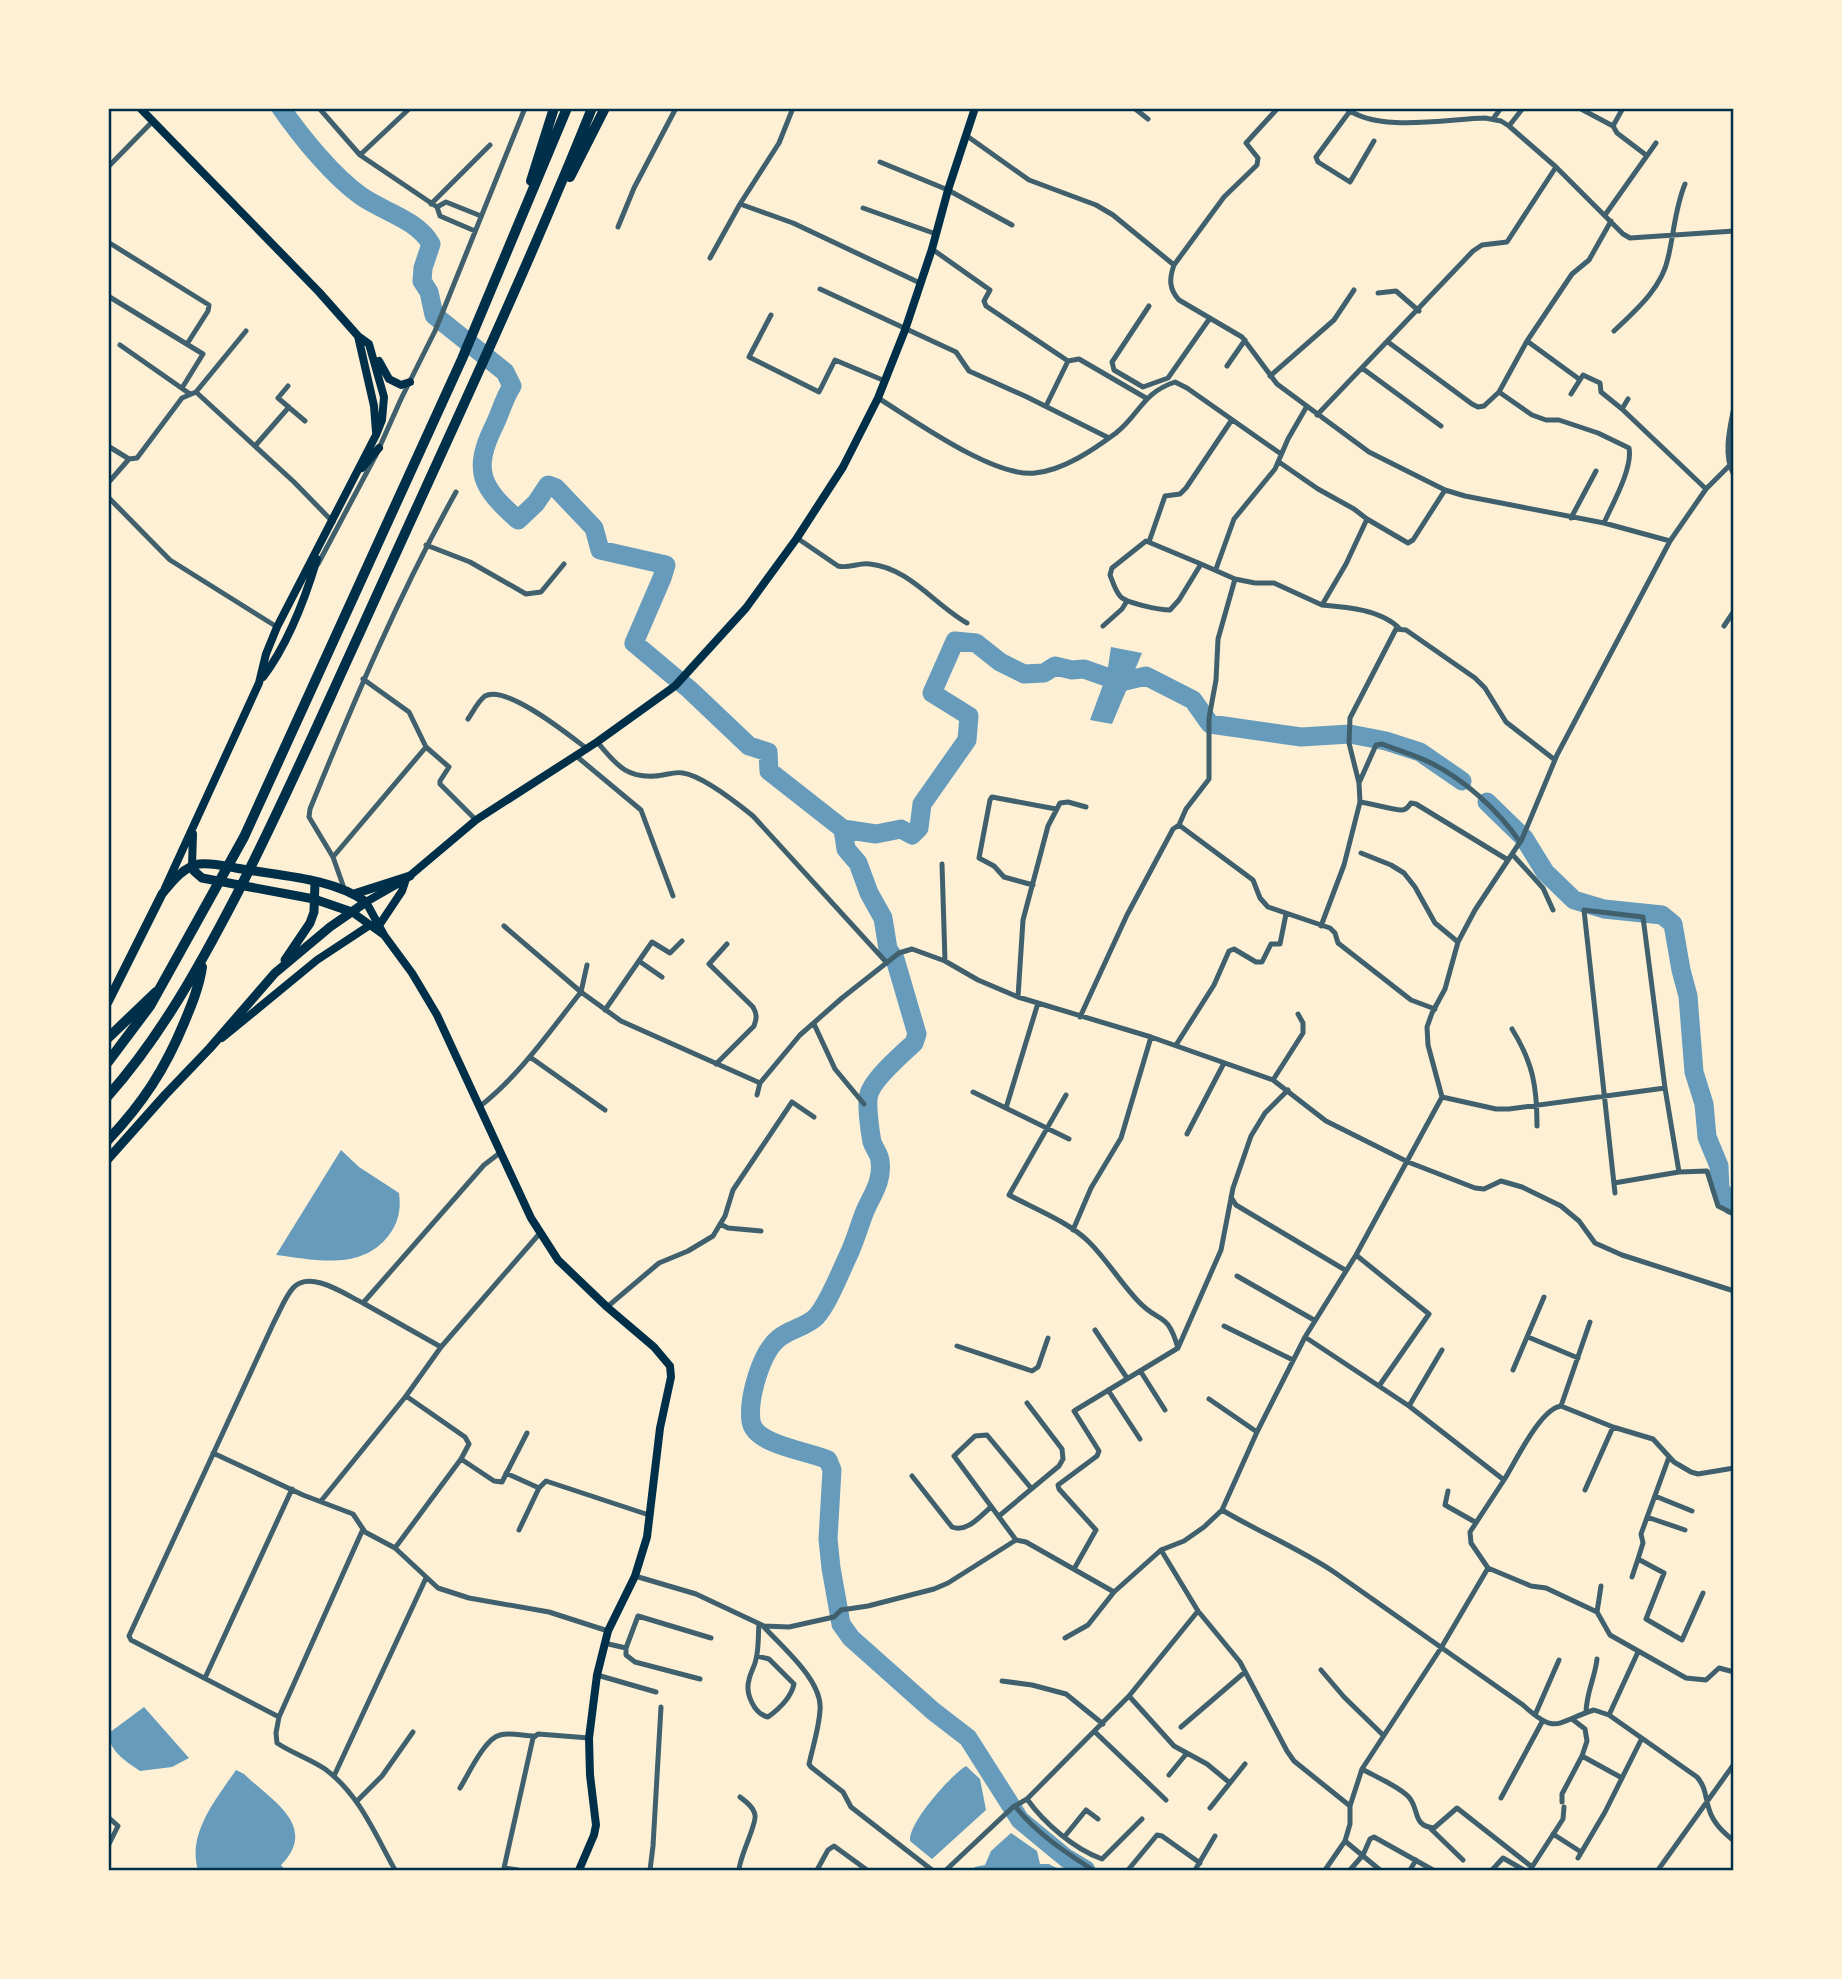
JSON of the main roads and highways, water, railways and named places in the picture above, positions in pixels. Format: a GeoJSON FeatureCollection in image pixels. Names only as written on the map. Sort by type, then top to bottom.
{"type":"FeatureCollection","features":[{"type":"Feature","properties":{"kind":"highway"},"geometry":{"type":"LineString","coordinates":[[512,242],[554,108]]}},
{"type":"Feature","properties":{"kind":"highway"},"geometry":{"type":"LineString","coordinates":[[108,1062],[145,1014],[244,837],[478,323],[568,108]]}},
{"type":"Feature","properties":{"kind":"highway"},"geometry":{"type":"LineString","coordinates":[[108,1096],[149,1044],[203,959],[284,801],[548,217],[592,108]]}},
{"type":"Feature","properties":{"kind":"highway"},"geometry":{"type":"LineString","coordinates":[[548,217],[605,108]]}},
{"type":"Feature","properties":{"kind":"highway"},"geometry":{"type":"LineString","coordinates":[[108,1140],[129,1118],[171,1056],[196,995],[203,959]]}},
{"type":"Feature","properties":{"kind":"highway"},"geometry":{"type":"LineString","coordinates":[[108,1038],[157,991]]}},
{"type":"Feature","properties":{"kind":"main road"},"geometry":{"type":"LineString","coordinates":[[140,108],[319,292],[358,336],[365,339],[393,382],[401,385],[410,382]]}},
{"type":"Feature","properties":{"kind":"main road"},"geometry":{"type":"LineString","coordinates":[[275,972],[366,902],[408,877],[476,820],[597,742],[674,687],[746,608],[797,538],[843,467],[878,398],[905,330],[975,108]]}},
{"type":"Feature","properties":{"kind":"main road"},"geometry":{"type":"LineString","coordinates":[[358,336],[374,406],[376,435]]}},
{"type":"Feature","properties":{"kind":"main road"},"geometry":{"type":"LineString","coordinates":[[108,1002],[162,894],[259,682],[266,654],[284,614],[376,435],[382,420],[384,397],[372,349]]}},
{"type":"Feature","properties":{"kind":"main road"},"geometry":{"type":"LineString","coordinates":[[358,473],[379,448]]}},
{"type":"Feature","properties":{"kind":"main road"},"geometry":{"type":"LineString","coordinates":[[259,682],[276,660],[311,579],[322,540]]}},
{"type":"Feature","properties":{"kind":"main road"},"geometry":{"type":"LineString","coordinates":[[284,614],[294,619]]}},
{"type":"Feature","properties":{"kind":"main road"},"geometry":{"type":"LineString","coordinates":[[195,821],[191,841],[192,866],[202,877],[314,899],[352,912],[384,935]]}},
{"type":"Feature","properties":{"kind":"main road"},"geometry":{"type":"LineString","coordinates":[[162,894],[192,866],[209,863],[315,883],[350,892],[366,902],[384,935],[412,973],[437,1015],[540,1233],[564,1266],[654,1347],[670,1366],[671,1377],[660,1428],[647,1537],[635,1576],[608,1631],[597,1675],[589,1738],[596,1825],[579,1871]]}},
{"type":"Feature","properties":{"kind":"main road"},"geometry":{"type":"LineString","coordinates":[[350,892],[408,877]]}},
{"type":"Feature","properties":{"kind":"main road"},"geometry":{"type":"LineString","coordinates":[[380,924],[408,877]]}},
{"type":"Feature","properties":{"kind":"main road"},"geometry":{"type":"LineString","coordinates":[[108,1159],[210,1048],[275,972],[310,923],[314,912],[315,883]]}},
{"type":"Feature","properties":{"kind":"main road"},"geometry":{"type":"LineString","coordinates":[[210,1048],[317,960],[370,925]]}},
{"type":"Feature","properties":{"kind":"water"},"geometry":{"type":"Polygon","coordinates":[[[1111,647],[1142,653],[1112,724],[1090,720],[1107,674],[1111,647]]]}},
{"type":"Feature","properties":{"kind":"water"},"geometry":{"type":"Polygon","coordinates":[[[341,1150],[359,1167],[399,1193],[398,1215],[389,1235],[366,1254],[352,1258],[322,1260],[276,1255],[341,1150]]]}},
{"type":"Feature","properties":{"kind":"water"},"geometry":{"type":"Polygon","coordinates":[[[144,1707],[189,1758],[172,1767],[140,1771],[115,1751],[109,1733],[144,1707]]]}},
{"type":"Feature","properties":{"kind":"water"},"geometry":{"type":"Polygon","coordinates":[[[966,1766],[980,1779],[986,1810],[932,1859],[910,1841],[911,1833],[932,1800],[966,1766]]]}},
{"type":"Feature","properties":{"kind":"water"},"geometry":{"type":"Polygon","coordinates":[[[236,1770],[278,1804],[293,1826],[295,1838],[291,1851],[281,1865],[285,1870],[198,1870],[196,1843],[200,1830],[212,1805],[236,1770]]]}},
{"type":"Feature","properties":{"kind":"water"},"geometry":{"type":"Polygon","coordinates":[[[1011,1833],[1037,1851],[1040,1864],[1049,1864],[1060,1870],[971,1870],[985,1865],[991,1851],[1011,1833]]]}},
{"type":"Feature","properties":{"kind":"waterway"},"geometry":{"type":"LineString","coordinates":[[281,108],[318,156],[350,188],[370,202],[409,222],[425,236],[431,244],[423,268],[422,281],[429,292],[434,315],[505,372],[512,386],[483,455],[482,467],[488,488],[518,520],[536,503],[548,485],[556,488],[594,528],[600,550],[666,565],[634,643],[690,690],[749,746],[768,752],[769,771],[843,829],[876,834],[901,829],[912,835],[919,828],[922,804],[967,740],[969,716],[932,693],[955,641],[976,643],[1000,662],[1024,674],[1044,673],[1055,666],[1072,670],[1084,669],[1121,682],[1146,676],[1193,700],[1210,724],[1301,737],[1350,734],[1386,741],[1420,752],[1462,781]]}},
{"type":"Feature","properties":{"kind":"waterway"},"geometry":{"type":"LineString","coordinates":[[1487,802],[1524,838],[1545,872],[1574,900],[1604,909],[1662,915],[1673,924],[1688,996],[1694,1072],[1704,1104],[1707,1137],[1719,1166],[1720,1189],[1732,1206]]}},
{"type":"Feature","properties":{"kind":"waterway"},"geometry":{"type":"LineString","coordinates":[[843,829],[846,849],[858,863],[869,893],[883,918],[888,949],[892,955]]}},
{"type":"Feature","properties":{"kind":"waterway"},"geometry":{"type":"LineString","coordinates":[[895,959],[917,1034],[914,1043],[882,1074],[869,1094],[871,1137],[881,1168],[878,1181],[834,1288],[820,1311],[803,1326],[779,1338],[761,1364],[754,1388],[751,1421],[754,1429],[771,1442],[828,1460],[832,1470],[828,1539],[831,1568],[841,1624],[851,1638],[933,1711],[968,1738],[1020,1820],[1066,1858],[1086,1870]]}}]}
